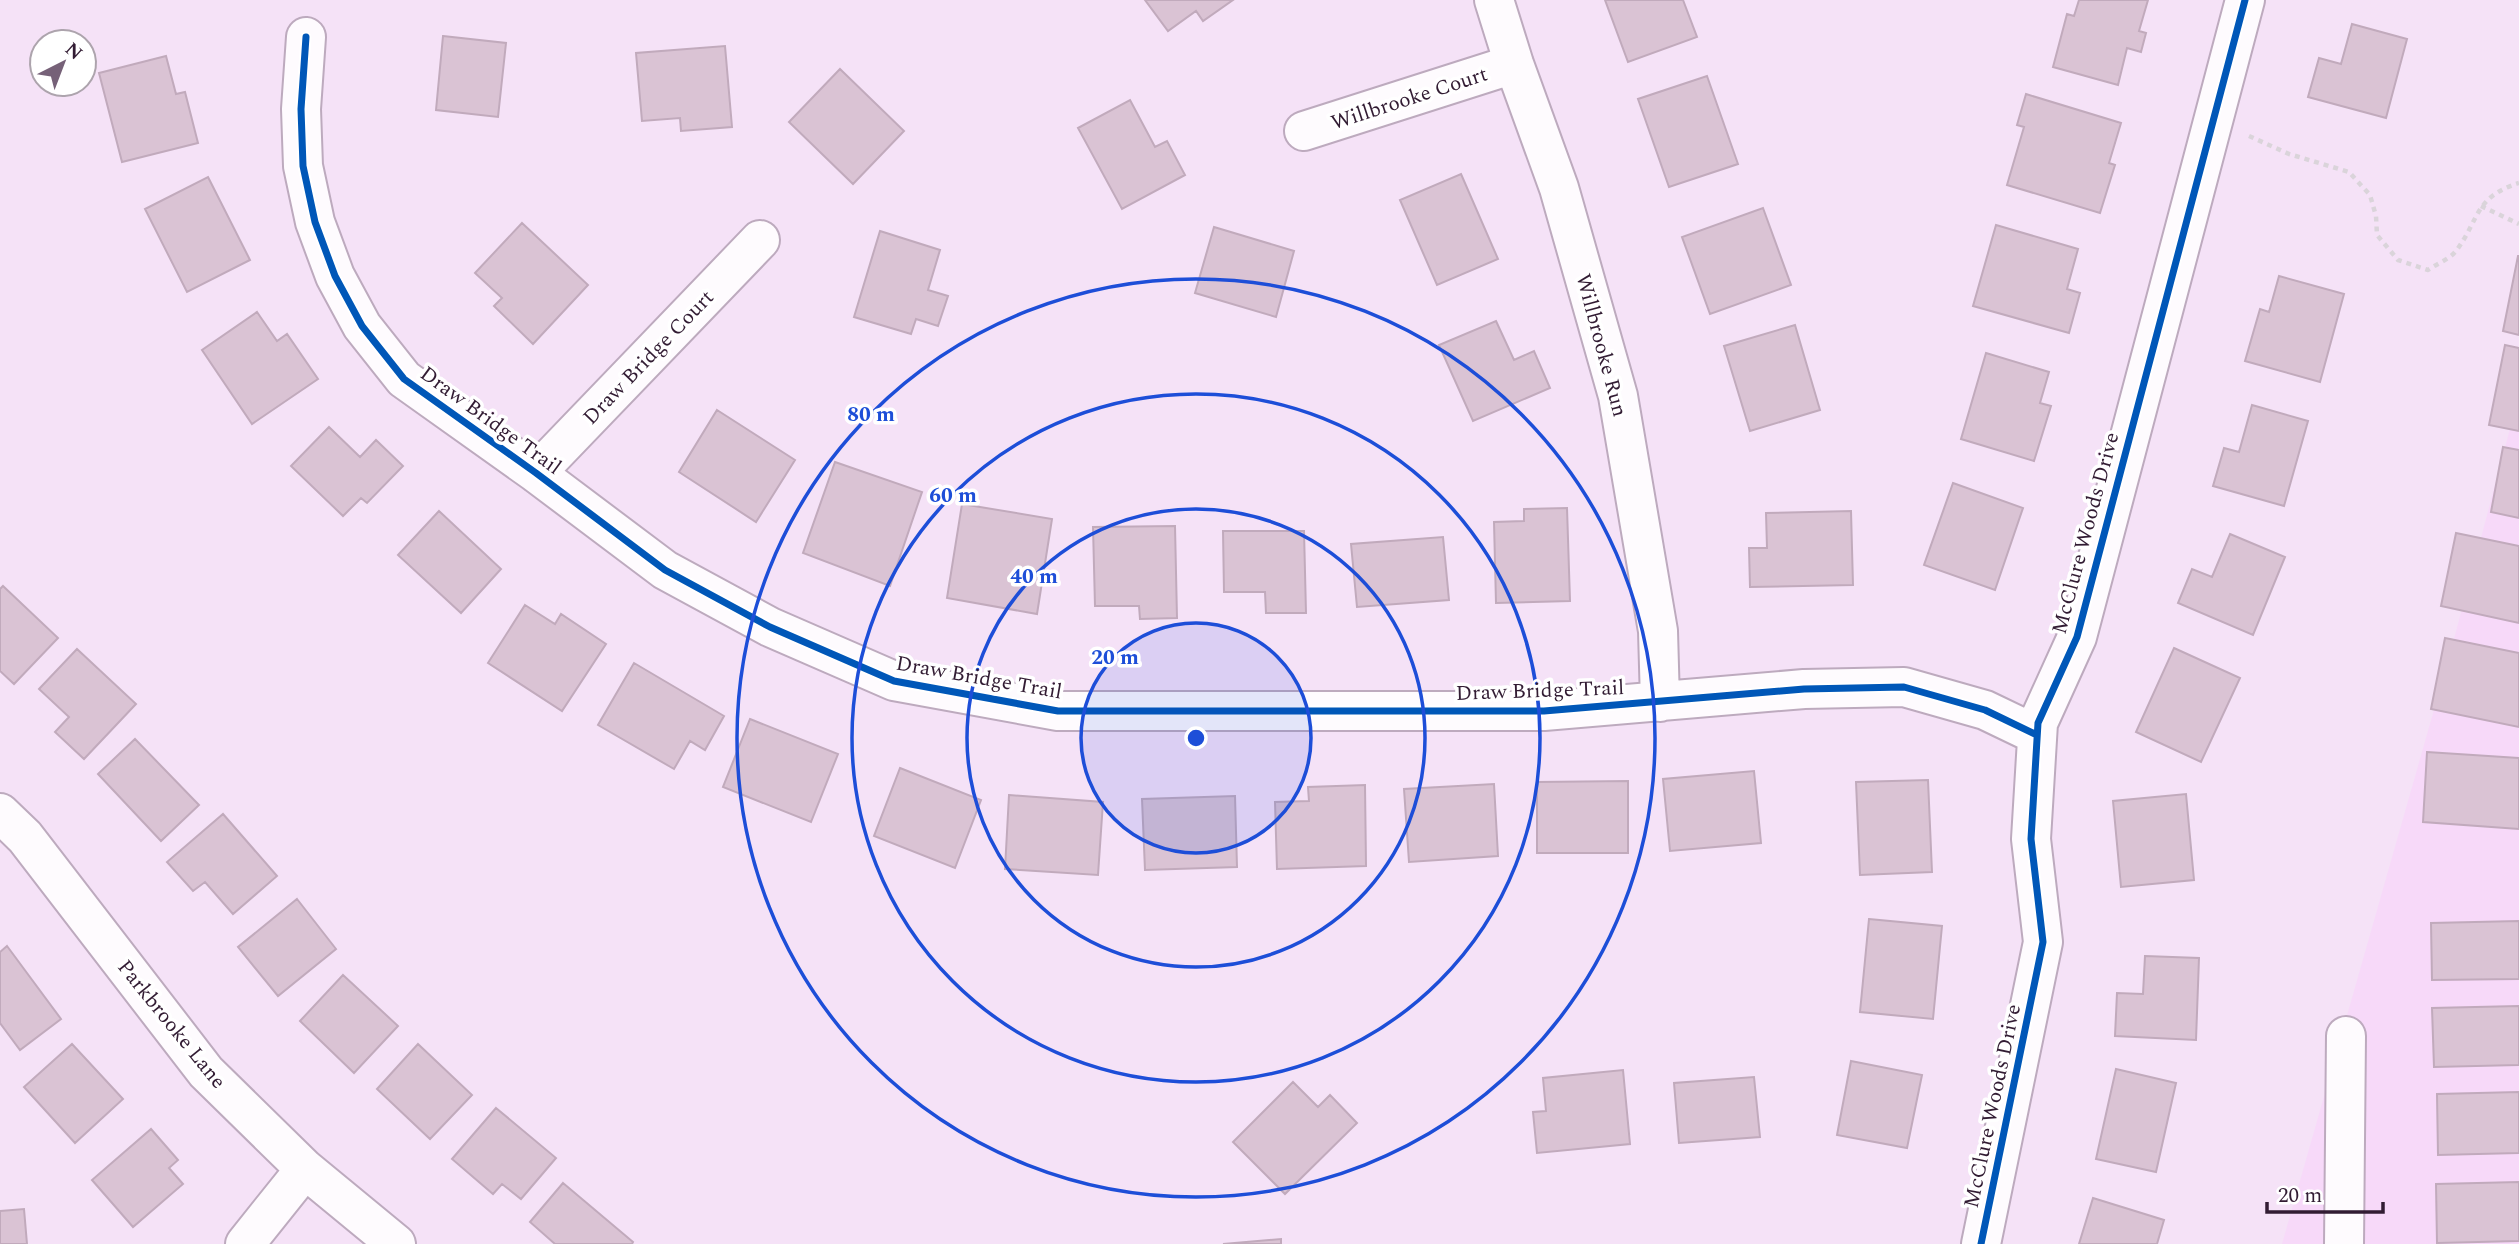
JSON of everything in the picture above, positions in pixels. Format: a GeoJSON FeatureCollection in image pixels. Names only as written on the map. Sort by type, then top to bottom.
{"type":"FeatureCollection","features":[{"type":"Feature","properties":{"kind":"street","name":"Willbrooke Run"},"geometry":{"type":"LineString","coordinates":[[1494,0],[1559,188],[1618,396],[1658,631],[1660,702]]}},
{"type":"Feature","properties":{"kind":"street","name":"McClure Woods Drive"},"geometry":{"type":"LineString","coordinates":[[1981,1244],[2043,942],[2031,839],[2038,723],[2077,637],[2245,0]]}},
{"type":"Feature","properties":{"kind":"street","name":"Draw Bridge Trail"},"geometry":{"type":"LineString","coordinates":[[306,37],[301,109],[303,166],[315,222],[335,276],[362,326],[404,379],[665,570],[770,627],[894,681],[1058,711],[1544,711],[1804,690],[1904,687],[1985,710],[2037,735]]}},
{"type":"Feature","properties":{"kind":"street","name":"Willbrooke Court"},"geometry":{"type":"LineString","coordinates":[[1304,131],[1514,64]]}},
{"type":"Feature","properties":{"kind":"street","name":"Draw Bridge Court"},"geometry":{"type":"LineString","coordinates":[[536,473],[760,240]]}},
{"type":"Feature","properties":{"kind":"street","name":"Parkbrooke Lane"},"geometry":{"type":"LineString","coordinates":[[0,813],[25,838],[206,1072],[306,1169],[396,1244]]}},
{"type":"Feature","properties":{"kind":"street"},"geometry":{"type":"LineString","coordinates":[[2344,1244],[2346,1037]]}},
{"type":"Feature","properties":{"kind":"street"},"geometry":{"type":"LineString","coordinates":[[246,1244],[306,1169]]}},
{"type":"Feature","properties":{"kind":"path"},"geometry":{"type":"LineString","coordinates":[[2213,124],[2243,132],[2289,154],[2349,172],[2370,194],[2376,216],[2377,235],[2398,260],[2428,270],[2455,253],[2481,206],[2500,189],[2519,183]]}},
{"type":"Feature","properties":{"kind":"path"},"geometry":{"type":"LineString","coordinates":[[2481,206],[2519,224]]}},
{"type":"Feature","properties":{"kind":"shaded area"},"geometry":{"type":"Polygon","coordinates":[[[2519,395],[2519,1244],[2282,1244],[2451,650],[2519,395]]]}},
{"type":"Feature","properties":{"kind":"building"},"geometry":{"type":"Polygon","coordinates":[[[1145,0],[1233,0],[1203,21],[1196,11],[1168,31],[1145,0]]]}},
{"type":"Feature","properties":{"kind":"building"},"geometry":{"type":"Polygon","coordinates":[[[1605,0],[1683,0],[1697,37],[1628,62],[1605,0]]]}},
{"type":"Feature","properties":{"kind":"building"},"geometry":{"type":"Polygon","coordinates":[[[2079,0],[2148,0],[2139,31],[2146,33],[2141,52],[2127,48],[2118,85],[2053,67],[2067,14],[2074,16],[2079,0]]]}},
{"type":"Feature","properties":{"kind":"building"},"geometry":{"type":"Polygon","coordinates":[[[2352,24],[2407,39],[2386,118],[2308,97],[2319,58],[2341,64],[2352,24]]]}},
{"type":"Feature","properties":{"kind":"building"},"geometry":{"type":"Polygon","coordinates":[[[443,36],[506,43],[498,117],[436,110],[443,36]]]}},
{"type":"Feature","properties":{"kind":"building"},"geometry":{"type":"Polygon","coordinates":[[[725,46],[732,127],[681,131],[680,118],[642,121],[636,53],[725,46]]]}},
{"type":"Feature","properties":{"kind":"building"},"geometry":{"type":"Polygon","coordinates":[[[166,56],[176,94],[185,92],[198,143],[122,162],[99,73],[166,56]]]}},
{"type":"Feature","properties":{"kind":"building"},"geometry":{"type":"Polygon","coordinates":[[[840,69],[904,131],[853,184],[789,122],[840,69]]]}},
{"type":"Feature","properties":{"kind":"building"},"geometry":{"type":"Polygon","coordinates":[[[1707,76],[1738,164],[1669,187],[1638,99],[1707,76]]]}},
{"type":"Feature","properties":{"kind":"building"},"geometry":{"type":"Polygon","coordinates":[[[2026,94],[2121,123],[2109,163],[2115,165],[2100,213],[2007,185],[2024,127],[2017,125],[2026,94]]]}},
{"type":"Feature","properties":{"kind":"building"},"geometry":{"type":"Polygon","coordinates":[[[1130,100],[1155,147],[1167,141],[1185,175],[1122,209],[1078,128],[1130,100]]]}},
{"type":"Feature","properties":{"kind":"building"},"geometry":{"type":"Polygon","coordinates":[[[1461,174],[1498,259],[1437,285],[1400,200],[1461,174]]]}},
{"type":"Feature","properties":{"kind":"building"},"geometry":{"type":"Polygon","coordinates":[[[208,177],[250,260],[187,292],[145,209],[208,177]]]}},
{"type":"Feature","properties":{"kind":"building"},"geometry":{"type":"Polygon","coordinates":[[[1763,208],[1791,285],[1710,314],[1682,237],[1763,208]]]}},
{"type":"Feature","properties":{"kind":"building"},"geometry":{"type":"Polygon","coordinates":[[[522,223],[588,285],[533,344],[494,306],[502,298],[475,273],[522,223]]]}},
{"type":"Feature","properties":{"kind":"building"},"geometry":{"type":"Polygon","coordinates":[[[1996,225],[2078,249],[2067,289],[2080,293],[2069,333],[1973,306],[1996,225]]]}},
{"type":"Feature","properties":{"kind":"building"},"geometry":{"type":"Polygon","coordinates":[[[1214,227],[1294,251],[1276,317],[1195,293],[1214,227]]]}},
{"type":"Feature","properties":{"kind":"building"},"geometry":{"type":"Polygon","coordinates":[[[880,231],[940,250],[928,290],[948,296],[938,326],[916,319],[911,334],[854,317],[880,231]]]}},
{"type":"Feature","properties":{"kind":"building"},"geometry":{"type":"Polygon","coordinates":[[[2519,256],[2519,335],[2503,331],[2519,256]]]}},
{"type":"Feature","properties":{"kind":"building"},"geometry":{"type":"Polygon","coordinates":[[[2279,276],[2344,294],[2320,382],[2245,361],[2260,309],[2269,312],[2279,276]]]}},
{"type":"Feature","properties":{"kind":"building"},"geometry":{"type":"Polygon","coordinates":[[[257,312],[277,341],[287,334],[318,379],[252,424],[202,350],[257,312]]]}},
{"type":"Feature","properties":{"kind":"building"},"geometry":{"type":"Polygon","coordinates":[[[1496,321],[1514,360],[1534,351],[1550,388],[1473,421],[1439,345],[1496,321]]]}},
{"type":"Feature","properties":{"kind":"building"},"geometry":{"type":"Polygon","coordinates":[[[1795,325],[1820,410],[1750,431],[1724,346],[1795,325]]]}},
{"type":"Feature","properties":{"kind":"building"},"geometry":{"type":"Polygon","coordinates":[[[2505,345],[2519,348],[2519,431],[2489,425],[2505,345]]]}},
{"type":"Feature","properties":{"kind":"building"},"geometry":{"type":"Polygon","coordinates":[[[1986,353],[2049,372],[2040,403],[2051,406],[2034,461],[1961,439],[1986,353]]]}},
{"type":"Feature","properties":{"kind":"building"},"geometry":{"type":"Polygon","coordinates":[[[2252,405],[2308,421],[2284,506],[2213,486],[2224,448],[2239,452],[2252,405]]]}},
{"type":"Feature","properties":{"kind":"building"},"geometry":{"type":"Polygon","coordinates":[[[717,410],[795,460],[756,522],[679,472],[717,410]]]}},
{"type":"Feature","properties":{"kind":"building"},"geometry":{"type":"Polygon","coordinates":[[[329,427],[360,457],[376,440],[403,466],[367,503],[361,498],[343,516],[291,466],[329,427]]]}},
{"type":"Feature","properties":{"kind":"building"},"geometry":{"type":"Polygon","coordinates":[[[2503,447],[2519,450],[2519,518],[2491,512],[2503,447]]]}},
{"type":"Feature","properties":{"kind":"building"},"geometry":{"type":"Polygon","coordinates":[[[835,462],[922,492],[890,586],[803,553],[835,462]]]}},
{"type":"Feature","properties":{"kind":"building"},"geometry":{"type":"Polygon","coordinates":[[[1953,483],[2023,508],[1995,590],[1924,565],[1953,483]]]}},
{"type":"Feature","properties":{"kind":"building"},"geometry":{"type":"Polygon","coordinates":[[[962,504],[1052,519],[1037,614],[947,598],[962,504]]]}},
{"type":"Feature","properties":{"kind":"building"},"geometry":{"type":"Polygon","coordinates":[[[1567,508],[1570,601],[1496,603],[1494,522],[1524,521],[1524,509],[1567,508]]]}},
{"type":"Feature","properties":{"kind":"building"},"geometry":{"type":"Polygon","coordinates":[[[439,511],[501,569],[461,613],[398,555],[439,511]]]}},
{"type":"Feature","properties":{"kind":"building"},"geometry":{"type":"Polygon","coordinates":[[[1851,511],[1853,585],[1750,587],[1749,548],[1767,548],[1766,513],[1851,511]]]}},
{"type":"Feature","properties":{"kind":"building"},"geometry":{"type":"Polygon","coordinates":[[[1175,526],[1177,618],[1140,619],[1139,606],[1095,606],[1093,527],[1175,526]]]}},
{"type":"Feature","properties":{"kind":"building"},"geometry":{"type":"Polygon","coordinates":[[[1223,531],[1304,531],[1306,613],[1266,613],[1265,592],[1224,592],[1223,531]]]}},
{"type":"Feature","properties":{"kind":"building"},"geometry":{"type":"Polygon","coordinates":[[[2456,533],[2519,546],[2519,623],[2441,606],[2456,533]]]}},
{"type":"Feature","properties":{"kind":"building"},"geometry":{"type":"Polygon","coordinates":[[[2230,534],[2285,557],[2253,635],[2178,603],[2192,569],[2212,577],[2230,534]]]}},
{"type":"Feature","properties":{"kind":"building"},"geometry":{"type":"Polygon","coordinates":[[[1443,537],[1449,600],[1357,607],[1351,544],[1443,537]]]}},
{"type":"Feature","properties":{"kind":"building"},"geometry":{"type":"Polygon","coordinates":[[[3,586],[58,638],[14,684],[0,671],[0,589],[3,586]]]}},
{"type":"Feature","properties":{"kind":"building"},"geometry":{"type":"Polygon","coordinates":[[[525,605],[555,624],[561,614],[606,644],[562,711],[488,663],[525,605]]]}},
{"type":"Feature","properties":{"kind":"building"},"geometry":{"type":"Polygon","coordinates":[[[2445,638],[2519,653],[2519,727],[2431,709],[2445,638]]]}},
{"type":"Feature","properties":{"kind":"building"},"geometry":{"type":"Polygon","coordinates":[[[2174,648],[2240,678],[2201,762],[2136,732],[2174,648]]]}},
{"type":"Feature","properties":{"kind":"building"},"geometry":{"type":"Polygon","coordinates":[[[77,649],[136,704],[84,759],[55,732],[69,717],[39,689],[77,649]]]}},
{"type":"Feature","properties":{"kind":"building"},"geometry":{"type":"Polygon","coordinates":[[[634,663],[724,716],[705,750],[690,741],[674,769],[598,725],[634,663]]]}},
{"type":"Feature","properties":{"kind":"building"},"geometry":{"type":"Polygon","coordinates":[[[750,719],[838,754],[811,822],[723,787],[750,719]]]}},
{"type":"Feature","properties":{"kind":"building"},"geometry":{"type":"Polygon","coordinates":[[[135,739],[199,805],[161,841],[98,774],[135,739]]]}},
{"type":"Feature","properties":{"kind":"building"},"geometry":{"type":"Polygon","coordinates":[[[2427,752],[2519,758],[2519,829],[2423,822],[2427,752]]]}},
{"type":"Feature","properties":{"kind":"building"},"geometry":{"type":"Polygon","coordinates":[[[900,768],[981,800],[955,868],[874,836],[900,768]]]}},
{"type":"Feature","properties":{"kind":"building"},"geometry":{"type":"Polygon","coordinates":[[[1754,771],[1761,843],[1670,851],[1663,779],[1754,771]]]}},
{"type":"Feature","properties":{"kind":"building"},"geometry":{"type":"Polygon","coordinates":[[[1928,780],[1932,872],[1860,875],[1856,782],[1928,780]]]}},
{"type":"Feature","properties":{"kind":"building"},"geometry":{"type":"Polygon","coordinates":[[[1628,781],[1628,853],[1537,853],[1537,782],[1628,781]]]}},
{"type":"Feature","properties":{"kind":"building"},"geometry":{"type":"Polygon","coordinates":[[[1494,784],[1498,856],[1409,862],[1404,789],[1494,784]]]}},
{"type":"Feature","properties":{"kind":"building"},"geometry":{"type":"Polygon","coordinates":[[[1365,785],[1366,866],[1277,869],[1275,802],[1309,801],[1308,787],[1365,785]]]}},
{"type":"Feature","properties":{"kind":"building"},"geometry":{"type":"Polygon","coordinates":[[[2186,794],[2194,880],[2121,887],[2113,801],[2186,794]]]}},
{"type":"Feature","properties":{"kind":"building"},"geometry":{"type":"Polygon","coordinates":[[[1009,795],[1103,802],[1098,875],[1005,869],[1009,795]]]}},
{"type":"Feature","properties":{"kind":"building"},"geometry":{"type":"Polygon","coordinates":[[[1235,796],[1237,867],[1145,870],[1142,799],[1235,796]]]}},
{"type":"Feature","properties":{"kind":"building"},"geometry":{"type":"Polygon","coordinates":[[[223,814],[277,876],[233,914],[205,882],[193,891],[167,862],[223,814]]]}},
{"type":"Feature","properties":{"kind":"building"},"geometry":{"type":"Polygon","coordinates":[[[297,899],[336,949],[278,996],[238,947],[297,899]]]}},
{"type":"Feature","properties":{"kind":"building"},"geometry":{"type":"Polygon","coordinates":[[[1869,919],[1942,926],[1933,1019],[1860,1012],[1869,919]]]}},
{"type":"Feature","properties":{"kind":"building"},"geometry":{"type":"Polygon","coordinates":[[[2519,921],[2519,979],[2432,980],[2431,923],[2519,921]]]}},
{"type":"Feature","properties":{"kind":"building"},"geometry":{"type":"Polygon","coordinates":[[[7,946],[61,1019],[20,1050],[0,1023],[0,952],[7,946]]]}},
{"type":"Feature","properties":{"kind":"building"},"geometry":{"type":"Polygon","coordinates":[[[2145,956],[2199,958],[2196,1040],[2115,1036],[2117,993],[2143,994],[2145,956]]]}},
{"type":"Feature","properties":{"kind":"building"},"geometry":{"type":"Polygon","coordinates":[[[343,975],[398,1026],[354,1073],[300,1021],[343,975]]]}},
{"type":"Feature","properties":{"kind":"building"},"geometry":{"type":"Polygon","coordinates":[[[2519,1006],[2519,1065],[2434,1067],[2432,1008],[2519,1006]]]}},
{"type":"Feature","properties":{"kind":"building"},"geometry":{"type":"Polygon","coordinates":[[[72,1044],[123,1099],[75,1143],[24,1087],[72,1044]]]}},
{"type":"Feature","properties":{"kind":"building"},"geometry":{"type":"Polygon","coordinates":[[[418,1044],[472,1095],[430,1139],[377,1089],[418,1044]]]}},
{"type":"Feature","properties":{"kind":"building"},"geometry":{"type":"Polygon","coordinates":[[[1851,1061],[1922,1075],[1907,1148],[1837,1135],[1851,1061]]]}},
{"type":"Feature","properties":{"kind":"building"},"geometry":{"type":"Polygon","coordinates":[[[2116,1069],[2176,1083],[2156,1172],[2096,1159],[2116,1069]]]}},
{"type":"Feature","properties":{"kind":"building"},"geometry":{"type":"Polygon","coordinates":[[[1623,1070],[1630,1144],[1537,1153],[1533,1112],[1546,1111],[1543,1078],[1623,1070]]]}},
{"type":"Feature","properties":{"kind":"building"},"geometry":{"type":"Polygon","coordinates":[[[1754,1077],[1760,1137],[1679,1143],[1674,1083],[1754,1077]]]}},
{"type":"Feature","properties":{"kind":"building"},"geometry":{"type":"Polygon","coordinates":[[[1293,1082],[1318,1107],[1330,1095],[1357,1123],[1285,1194],[1233,1142],[1293,1082]]]}},
{"type":"Feature","properties":{"kind":"building"},"geometry":{"type":"Polygon","coordinates":[[[2519,1092],[2519,1153],[2438,1155],[2437,1094],[2519,1092]]]}},
{"type":"Feature","properties":{"kind":"building"},"geometry":{"type":"Polygon","coordinates":[[[496,1108],[556,1158],[521,1199],[502,1184],[493,1194],[452,1159],[496,1108]]]}},
{"type":"Feature","properties":{"kind":"building"},"geometry":{"type":"Polygon","coordinates":[[[151,1129],[178,1160],[169,1168],[183,1184],[133,1227],[92,1180],[151,1129]]]}},
{"type":"Feature","properties":{"kind":"building"},"geometry":{"type":"Polygon","coordinates":[[[2519,1182],[2519,1241],[2437,1243],[2436,1184],[2519,1182]]]}},
{"type":"Feature","properties":{"kind":"building"},"geometry":{"type":"Polygon","coordinates":[[[563,1183],[633,1242],[632,1244],[555,1244],[530,1222],[563,1183]]]}},
{"type":"Feature","properties":{"kind":"building"},"geometry":{"type":"Polygon","coordinates":[[[2093,1198],[2164,1220],[2157,1244],[2079,1244],[2093,1198]]]}},
{"type":"Feature","properties":{"kind":"building"},"geometry":{"type":"Polygon","coordinates":[[[24,1209],[27,1244],[0,1244],[0,1211],[24,1209]]]}},
{"type":"Feature","properties":{"kind":"building"},"geometry":{"type":"Polygon","coordinates":[[[1281,1239],[1281,1244],[1223,1244],[1281,1239]]]}},
{"type":"Feature","properties":{"kind":"cycle path"},"geometry":{"type":"LineString","coordinates":[[1981,1244],[2043,942],[2031,839],[2038,723],[2077,637],[2245,0]]}},
{"type":"Feature","properties":{"kind":"cycle path"},"geometry":{"type":"LineString","coordinates":[[306,37],[301,109],[303,166],[315,222],[335,276],[362,326],[404,379],[665,570],[770,627],[894,681],[1058,711],[1544,711],[1804,689],[1904,687],[1985,710],[2037,735]]}}]}
